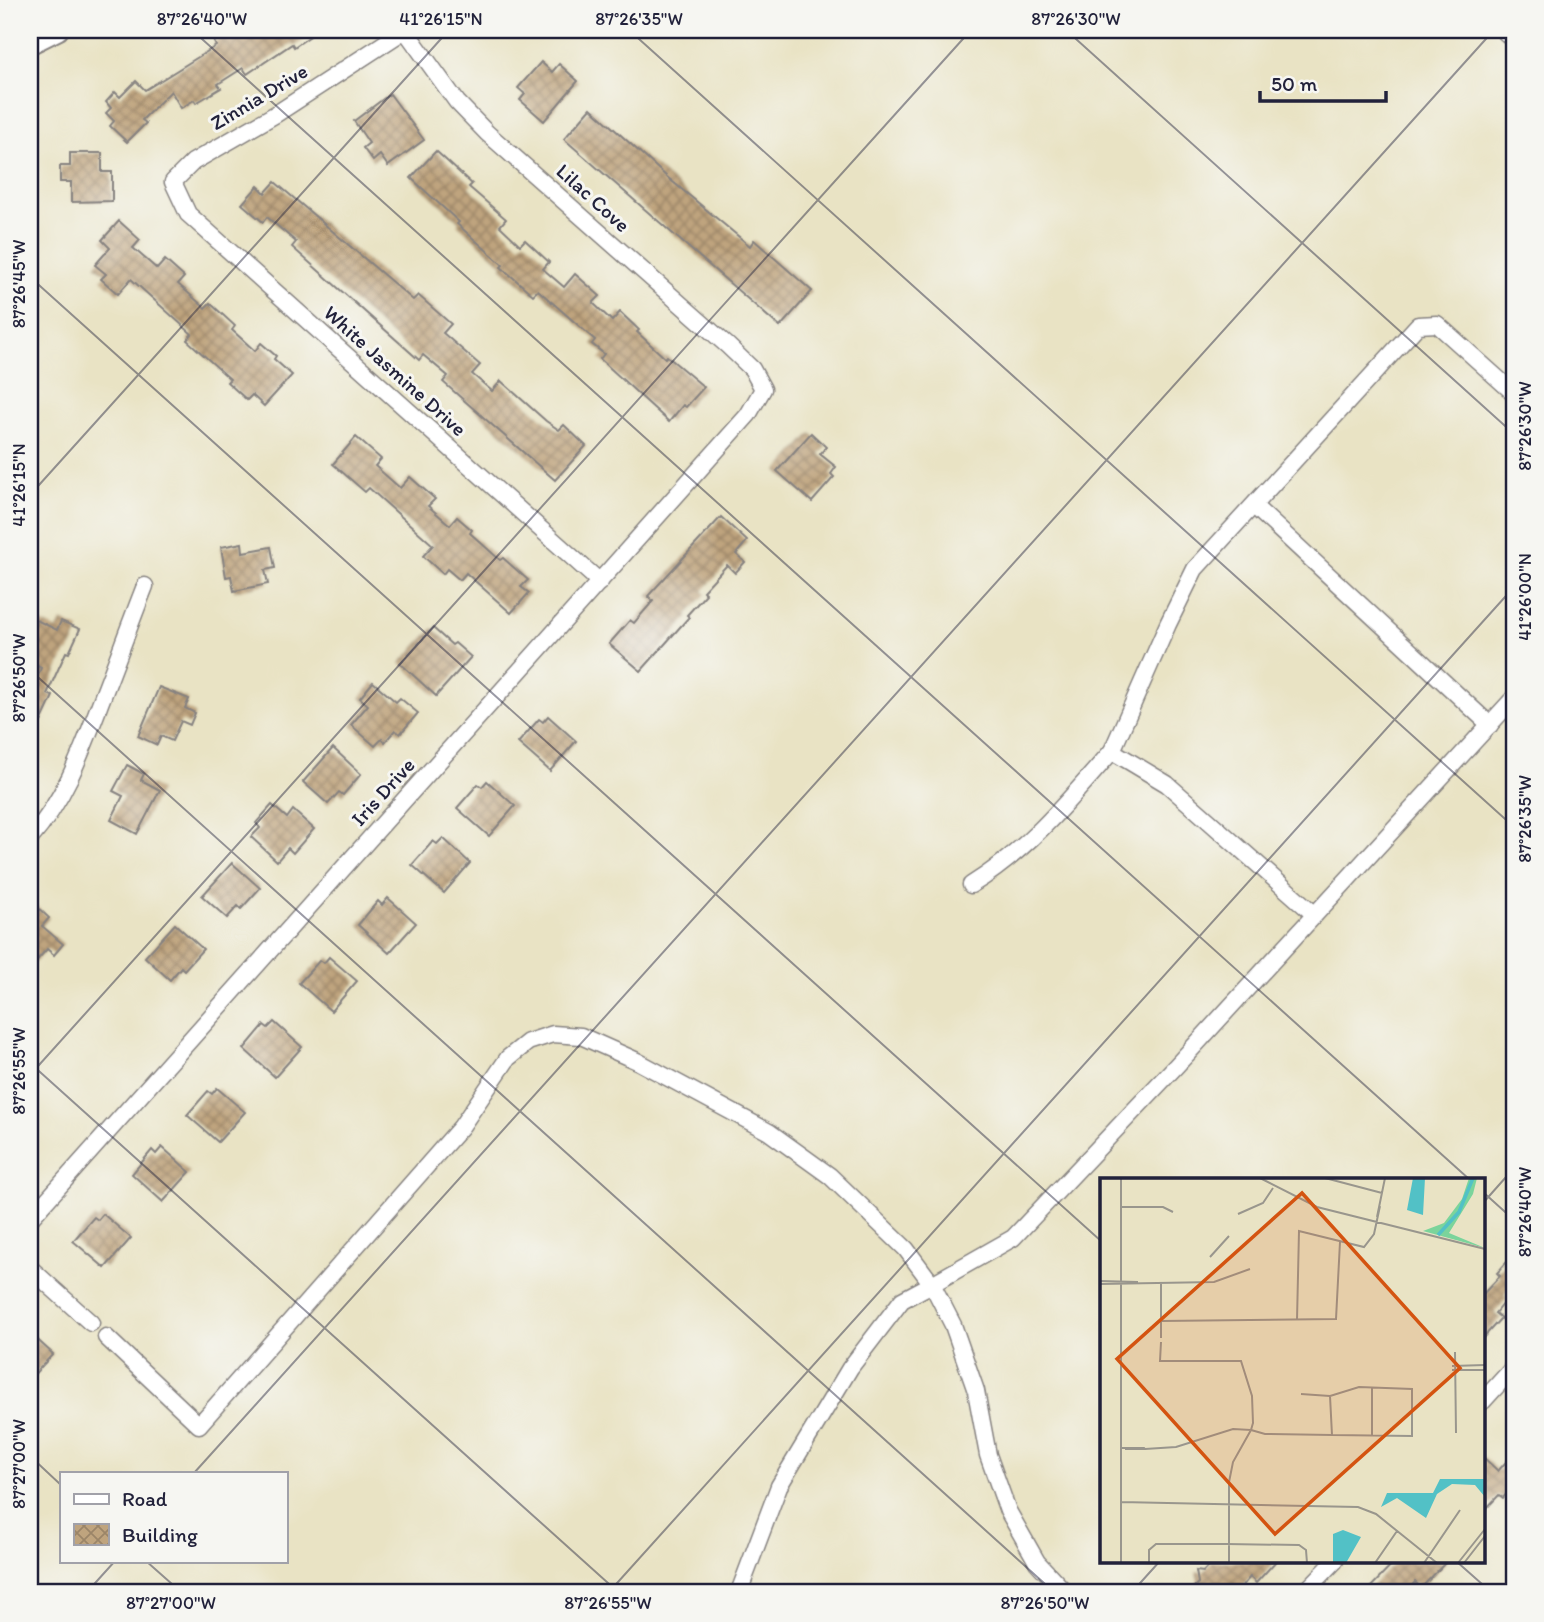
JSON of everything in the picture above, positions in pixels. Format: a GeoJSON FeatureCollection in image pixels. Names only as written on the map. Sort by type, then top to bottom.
{"type":"FeatureCollection","features":[{"type":"Feature","properties":{"kind":"street"},"geometry":{"type":"LineString","coordinates":[[30,44],[58,30]]}},
{"type":"Feature","properties":{"kind":"street","name":"Zinnia Drive"},"geometry":{"type":"LineString","coordinates":[[173,182],[192,162],[276,114],[405,30]]}},
{"type":"Feature","properties":{"kind":"street","name":"Lilac Cove"},"geometry":{"type":"LineString","coordinates":[[405,30],[457,102],[487,133],[728,346],[752,369],[763,389]]}},
{"type":"Feature","properties":{"kind":"street"},"geometry":{"type":"LineString","coordinates":[[1503,30],[1514,40]]}},
{"type":"Feature","properties":{"kind":"street","name":"White Jasmine Drive"},"geometry":{"type":"LineString","coordinates":[[173,182],[188,214],[600,582]]}},
{"type":"Feature","properties":{"kind":"street"},"geometry":{"type":"LineString","coordinates":[[971,885],[1000,867],[1051,821],[1112,751],[1195,569],[1418,325],[1437,324],[1514,394]]}},
{"type":"Feature","properties":{"kind":"street","name":"Iris Drive"},"geometry":{"type":"LineString","coordinates":[[30,1219],[748,415],[763,389]]}},
{"type":"Feature","properties":{"kind":"street"},"geometry":{"type":"LineString","coordinates":[[1254,506],[1490,725]]}},
{"type":"Feature","properties":{"kind":"street"},"geometry":{"type":"LineString","coordinates":[[30,839],[49,817],[62,795],[83,748],[145,586]]}},
{"type":"Feature","properties":{"kind":"street"},"geometry":{"type":"LineString","coordinates":[[739,1592],[779,1486],[850,1368],[902,1300],[1013,1238],[1176,1066],[1514,698]]}},
{"type":"Feature","properties":{"kind":"street"},"geometry":{"type":"LineString","coordinates":[[1112,751],[1167,784],[1314,914]]}},
{"type":"Feature","properties":{"kind":"street"},"geometry":{"type":"LineString","coordinates":[[106,1337],[200,1425],[461,1127],[508,1058],[528,1042],[553,1034],[581,1036],[637,1061],[769,1132],[830,1176],[906,1249],[932,1284],[953,1325],[971,1378],[988,1455],[1008,1511],[1037,1562],[1065,1592]]}},
{"type":"Feature","properties":{"kind":"street"},"geometry":{"type":"LineString","coordinates":[[30,1268],[91,1323]]}},
{"type":"Feature","properties":{"kind":"street"},"geometry":{"type":"LineString","coordinates":[[1484,1400],[1514,1367]]}},
{"type":"Feature","properties":{"kind":"street"},"geometry":{"type":"LineString","coordinates":[[1306,1592],[1334,1562]]}},
{"type":"Feature","properties":{"kind":"building"},"geometry":{"type":"Polygon","coordinates":[[[221,30],[319,30],[294,47],[292,44],[247,74],[243,68],[218,84],[221,88],[196,103],[194,100],[181,108],[171,91],[142,120],[146,123],[127,142],[110,126],[114,121],[106,113],[111,108],[106,102],[115,92],[120,97],[136,81],[145,90],[216,46],[214,42],[225,35],[221,30]]]}},
{"type":"Feature","properties":{"kind":"building"},"geometry":{"type":"Polygon","coordinates":[[[541,62],[552,72],[559,64],[578,81],[544,121],[520,100],[525,94],[518,88],[541,62]]]}},
{"type":"Feature","properties":{"kind":"building"},"geometry":{"type":"Polygon","coordinates":[[[390,94],[424,140],[388,166],[380,155],[373,161],[363,148],[369,143],[354,121],[390,94]]]}},
{"type":"Feature","properties":{"kind":"building"},"geometry":{"type":"Polygon","coordinates":[[[591,108],[667,177],[750,246],[754,240],[812,291],[780,327],[564,139],[591,108]]]}},
{"type":"Feature","properties":{"kind":"building"},"geometry":{"type":"Polygon","coordinates":[[[436,151],[472,184],[469,187],[506,219],[500,226],[520,245],[525,240],[549,262],[543,269],[564,287],[575,274],[600,296],[593,303],[612,321],[620,312],[665,358],[667,356],[704,387],[686,407],[683,405],[669,422],[600,359],[604,354],[592,344],[595,340],[538,290],[533,295],[501,267],[503,265],[411,178],[436,151]]]}},
{"type":"Feature","properties":{"kind":"building"},"geometry":{"type":"Polygon","coordinates":[[[70,153],[102,153],[102,172],[112,172],[112,201],[71,202],[71,182],[60,182],[60,166],[70,166],[70,153]]]}},
{"type":"Feature","properties":{"kind":"building"},"geometry":{"type":"Polygon","coordinates":[[[275,182],[413,300],[418,295],[451,324],[443,333],[480,365],[472,374],[492,391],[501,381],[546,421],[559,430],[564,425],[586,446],[555,480],[443,382],[448,376],[423,355],[419,360],[292,247],[296,242],[267,217],[263,222],[242,204],[258,186],[265,193],[275,182]]]}},
{"type":"Feature","properties":{"kind":"building"},"geometry":{"type":"Polygon","coordinates":[[[119,221],[140,240],[133,248],[157,269],[165,260],[184,277],[178,284],[205,308],[210,303],[235,326],[232,330],[255,351],[261,343],[292,375],[264,406],[252,395],[247,400],[227,382],[230,379],[187,340],[192,334],[131,279],[118,294],[101,279],[106,274],[95,265],[110,248],[102,240],[119,221]]]}},
{"type":"Feature","properties":{"kind":"building"},"geometry":{"type":"Polygon","coordinates":[[[811,433],[826,447],[820,454],[836,467],[831,474],[834,477],[812,502],[777,471],[811,433]]]}},
{"type":"Feature","properties":{"kind":"building"},"geometry":{"type":"Polygon","coordinates":[[[356,437],[381,459],[375,466],[400,488],[410,477],[435,499],[428,506],[450,525],[457,517],[472,530],[470,533],[500,560],[503,558],[528,580],[521,587],[529,593],[511,613],[466,573],[460,580],[447,569],[443,574],[423,556],[433,545],[369,488],[365,492],[333,464],[356,437]]]}},
{"type":"Feature","properties":{"kind":"building"},"geometry":{"type":"Polygon","coordinates":[[[721,517],[747,541],[736,554],[745,562],[735,573],[727,565],[703,591],[706,594],[687,615],[689,617],[641,671],[609,644],[630,620],[634,623],[653,601],[648,596],[721,517]]]}},
{"type":"Feature","properties":{"kind":"building"},"geometry":{"type":"Polygon","coordinates":[[[242,543],[243,552],[271,547],[275,568],[265,570],[268,584],[234,591],[231,576],[226,577],[221,547],[242,543]]]}},
{"type":"Feature","properties":{"kind":"building"},"geometry":{"type":"Polygon","coordinates":[[[30,617],[57,630],[61,621],[80,629],[47,694],[53,696],[41,722],[30,718],[30,693],[41,668],[30,662],[30,653],[36,639],[30,636],[30,617]]]}},
{"type":"Feature","properties":{"kind":"building"},"geometry":{"type":"Polygon","coordinates":[[[433,628],[471,657],[436,696],[400,663],[433,628]]]}},
{"type":"Feature","properties":{"kind":"building"},"geometry":{"type":"Polygon","coordinates":[[[373,682],[396,702],[400,698],[418,713],[400,734],[395,730],[385,742],[382,739],[375,746],[351,725],[368,705],[360,698],[373,682]]]}},
{"type":"Feature","properties":{"kind":"building"},"geometry":{"type":"Polygon","coordinates":[[[159,687],[189,699],[185,708],[195,713],[190,725],[181,721],[172,741],[161,736],[157,745],[138,736],[159,687]]]}},
{"type":"Feature","properties":{"kind":"building"},"geometry":{"type":"Polygon","coordinates":[[[548,716],[576,741],[550,771],[518,743],[539,719],[543,722],[548,716]]]}},
{"type":"Feature","properties":{"kind":"building"},"geometry":{"type":"Polygon","coordinates":[[[333,748],[361,774],[343,795],[339,792],[328,804],[303,782],[333,748]]]}},
{"type":"Feature","properties":{"kind":"building"},"geometry":{"type":"Polygon","coordinates":[[[127,765],[144,774],[141,780],[160,790],[137,834],[111,820],[123,796],[113,791],[127,765]]]}},
{"type":"Feature","properties":{"kind":"building"},"geometry":{"type":"Polygon","coordinates":[[[487,781],[515,806],[489,836],[457,808],[478,784],[482,787],[487,781]]]}},
{"type":"Feature","properties":{"kind":"building"},"geometry":{"type":"Polygon","coordinates":[[[272,805],[287,818],[293,810],[314,829],[293,853],[288,848],[277,861],[251,837],[260,828],[256,823],[272,805]]]}},
{"type":"Feature","properties":{"kind":"building"},"geometry":{"type":"Polygon","coordinates":[[[443,838],[470,863],[444,893],[412,865],[433,841],[437,844],[443,838]]]}},
{"type":"Feature","properties":{"kind":"building"},"geometry":{"type":"Polygon","coordinates":[[[232,863],[260,888],[241,909],[238,906],[227,918],[202,896],[232,863]]]}},
{"type":"Feature","properties":{"kind":"building"},"geometry":{"type":"Polygon","coordinates":[[[388,898],[416,923],[389,953],[358,925],[378,901],[382,905],[388,898]]]}},
{"type":"Feature","properties":{"kind":"building"},"geometry":{"type":"Polygon","coordinates":[[[30,900],[49,918],[42,926],[63,944],[54,955],[47,949],[30,968],[30,900]]]}},
{"type":"Feature","properties":{"kind":"building"},"geometry":{"type":"Polygon","coordinates":[[[175,924],[203,949],[184,970],[181,967],[170,980],[145,957],[175,924]]]}},
{"type":"Feature","properties":{"kind":"building"},"geometry":{"type":"Polygon","coordinates":[[[329,957],[357,981],[331,1011],[299,983],[320,960],[324,963],[329,957]]]}},
{"type":"Feature","properties":{"kind":"building"},"geometry":{"type":"Polygon","coordinates":[[[274,1022],[302,1047],[275,1077],[244,1049],[264,1025],[268,1028],[274,1022]]]}},
{"type":"Feature","properties":{"kind":"building"},"geometry":{"type":"Polygon","coordinates":[[[217,1088],[245,1112],[218,1142],[187,1115],[208,1091],[212,1094],[217,1088]]]}},
{"type":"Feature","properties":{"kind":"building"},"geometry":{"type":"Polygon","coordinates":[[[162,1147],[190,1172],[163,1202],[132,1174],[152,1150],[156,1154],[162,1147]]]}},
{"type":"Feature","properties":{"kind":"building"},"geometry":{"type":"Polygon","coordinates":[[[103,1214],[131,1238],[105,1268],[73,1241],[94,1217],[98,1220],[103,1214]]]}},
{"type":"Feature","properties":{"kind":"building"},"geometry":{"type":"Polygon","coordinates":[[[1514,1254],[1514,1289],[1511,1286],[1504,1295],[1507,1298],[1495,1313],[1501,1318],[1484,1337],[1484,1293],[1500,1276],[1497,1273],[1514,1254]]]}},
{"type":"Feature","properties":{"kind":"building"},"geometry":{"type":"Polygon","coordinates":[[[30,1333],[53,1354],[30,1379],[30,1333]]]}},
{"type":"Feature","properties":{"kind":"building"},"geometry":{"type":"Polygon","coordinates":[[[1514,1453],[1514,1485],[1503,1498],[1499,1495],[1484,1511],[1484,1458],[1498,1471],[1514,1453]]]}},
{"type":"Feature","properties":{"kind":"building"},"geometry":{"type":"Polygon","coordinates":[[[1212,1562],[1275,1562],[1256,1583],[1250,1577],[1237,1592],[1189,1592],[1198,1583],[1196,1571],[1203,1572],[1212,1562]]]}},
{"type":"Feature","properties":{"kind":"building"},"geometry":{"type":"Polygon","coordinates":[[[1395,1562],[1446,1562],[1421,1588],[1415,1582],[1406,1592],[1366,1592],[1395,1562]]]}}]}
